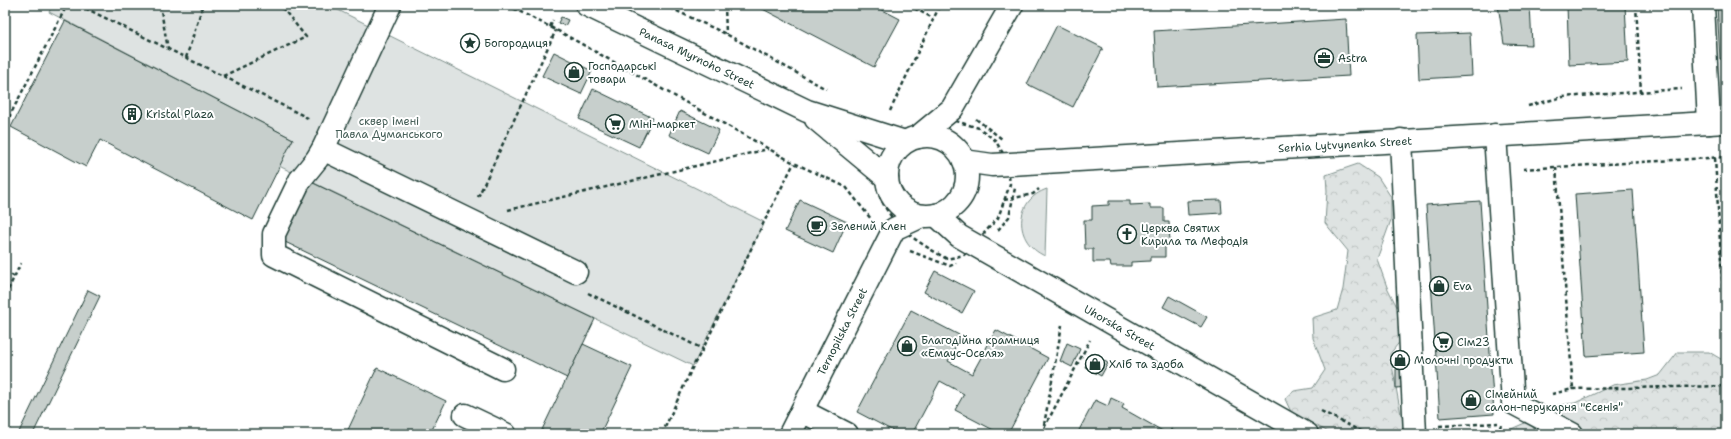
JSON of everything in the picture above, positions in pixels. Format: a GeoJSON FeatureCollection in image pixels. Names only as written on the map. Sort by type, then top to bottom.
{"type":"FeatureCollection","features":[{"type":"Feature","properties":{"kind":"street"},"geometry":{"type":"LineString","coordinates":[[390,5],[317,159],[300,180],[274,234],[274,256],[503,370]]}},
{"type":"Feature","properties":{"kind":"street","name":"Panasa Myrnoho Street"},"geometry":{"type":"LineString","coordinates":[[587,5],[807,111],[911,140]]}},
{"type":"Feature","properties":{"kind":"street"},"geometry":{"type":"LineString","coordinates":[[952,109],[960,155],[967,174],[965,188],[958,200],[948,210],[884,227],[888,185],[888,164],[895,152],[952,109],[1012,5]]}},
{"type":"Feature","properties":{"kind":"street"},"geometry":{"type":"LineString","coordinates":[[1703,5],[1718,122]]}},
{"type":"Feature","properties":{"kind":"street","name":"Panasa Myrnoho Street"},"geometry":{"type":"LineString","coordinates":[[807,111],[888,185]]}},
{"type":"Feature","properties":{"kind":"street","name":"Serhia Lytvynenka Street"},"geometry":{"type":"LineString","coordinates":[[960,155],[992,165],[1718,122]]}},
{"type":"Feature","properties":{"kind":"street"},"geometry":{"type":"LineString","coordinates":[[1494,135],[1513,403],[1572,434]]}},
{"type":"Feature","properties":{"kind":"street"},"geometry":{"type":"LineString","coordinates":[[911,140],[932,136],[945,141],[960,155]]}},
{"type":"Feature","properties":{"kind":"street"},"geometry":{"type":"LineString","coordinates":[[327,139],[468,219],[576,272]]}},
{"type":"Feature","properties":{"kind":"street"},"geometry":{"type":"LineString","coordinates":[[1401,140],[1414,430]]}},
{"type":"Feature","properties":{"kind":"street"},"geometry":{"type":"LineString","coordinates":[[888,185],[897,203],[908,212],[929,215]]}},
{"type":"Feature","properties":{"kind":"street","name":"Uhorska Street"},"geometry":{"type":"LineString","coordinates":[[929,215],[959,236],[1307,434]]}},
{"type":"Feature","properties":{"kind":"street","name":"Ternopilska Street"},"geometry":{"type":"LineString","coordinates":[[790,434],[802,411],[884,227]]}},
{"type":"Feature","properties":{"kind":"street"},"geometry":{"type":"LineString","coordinates":[[802,411],[847,434]]}},
{"type":"Feature","properties":{"kind":"street"},"geometry":{"type":"LineString","coordinates":[[465,415],[505,434]]}},
{"type":"Feature","properties":{"kind":"path"},"geometry":{"type":"LineString","coordinates":[[5,123],[67,5]]}},
{"type":"Feature","properties":{"kind":"path"},"geometry":{"type":"LineString","coordinates":[[79,5],[223,76],[327,139]]}},
{"type":"Feature","properties":{"kind":"path"},"geometry":{"type":"LineString","coordinates":[[160,5],[168,49]]}},
{"type":"Feature","properties":{"kind":"path"},"geometry":{"type":"LineString","coordinates":[[186,58],[203,5]]}},
{"type":"Feature","properties":{"kind":"path"},"geometry":{"type":"LineString","coordinates":[[223,76],[306,37],[280,5]]}},
{"type":"Feature","properties":{"kind":"path"},"geometry":{"type":"LineString","coordinates":[[507,5],[556,30],[794,164],[846,187],[884,227]]}},
{"type":"Feature","properties":{"kind":"path"},"geometry":{"type":"LineString","coordinates":[[664,5],[726,34],[830,91]]}},
{"type":"Feature","properties":{"kind":"path"},"geometry":{"type":"LineString","coordinates":[[725,5],[726,34]]}},
{"type":"Feature","properties":{"kind":"path"},"geometry":{"type":"LineString","coordinates":[[908,5],[933,18]]}},
{"type":"Feature","properties":{"kind":"path"},"geometry":{"type":"LineString","coordinates":[[889,114],[940,5]]}},
{"type":"Feature","properties":{"kind":"path"},"geometry":{"type":"LineString","coordinates":[[1636,5],[1641,92]]}},
{"type":"Feature","properties":{"kind":"path"},"geometry":{"type":"LineString","coordinates":[[550,27],[552,20]]}},
{"type":"Feature","properties":{"kind":"path"},"geometry":{"type":"LineString","coordinates":[[468,219],[556,30]]}},
{"type":"Feature","properties":{"kind":"path"},"geometry":{"type":"LineString","coordinates":[[975,118],[1006,142]]}},
{"type":"Feature","properties":{"kind":"path"},"geometry":{"type":"LineString","coordinates":[[506,210],[769,149]]}},
{"type":"Feature","properties":{"kind":"path"},"geometry":{"type":"LineString","coordinates":[[1497,170],[1726,157]]}},
{"type":"Feature","properties":{"kind":"path"},"geometry":{"type":"LineString","coordinates":[[1715,158],[1726,343]]}},
{"type":"Feature","properties":{"kind":"path"},"geometry":{"type":"LineString","coordinates":[[662,434],[693,366],[703,349],[764,222],[794,164]]}},
{"type":"Feature","properties":{"kind":"path"},"geometry":{"type":"LineString","coordinates":[[1556,167],[1573,389]]}},
{"type":"Feature","properties":{"kind":"path"},"geometry":{"type":"LineString","coordinates":[[996,231],[1009,217],[1016,183]]}},
{"type":"Feature","properties":{"kind":"path"},"geometry":{"type":"LineString","coordinates":[[979,238],[998,218],[1010,184]]}},
{"type":"Feature","properties":{"kind":"path"},"geometry":{"type":"LineString","coordinates":[[1004,200],[1033,194],[1042,186],[1035,185]]}},
{"type":"Feature","properties":{"kind":"path"},"geometry":{"type":"LineString","coordinates":[[910,250],[950,266],[962,261]]}},
{"type":"Feature","properties":{"kind":"path"},"geometry":{"type":"LineString","coordinates":[[5,296],[21,263]]}},
{"type":"Feature","properties":{"kind":"path"},"geometry":{"type":"LineString","coordinates":[[5,271],[15,276]]}},
{"type":"Feature","properties":{"kind":"path"},"geometry":{"type":"LineString","coordinates":[[605,302],[703,349]]}},
{"type":"Feature","properties":{"kind":"path"},"geometry":{"type":"LineString","coordinates":[[1044,428],[1062,325]]}},
{"type":"Feature","properties":{"kind":"path"},"geometry":{"type":"LineString","coordinates":[[1041,434],[1090,340]]}},
{"type":"Feature","properties":{"kind":"path"},"geometry":{"type":"LineString","coordinates":[[1550,394],[1573,389],[1726,386]]}},
{"type":"Feature","properties":{"kind":"path"},"geometry":{"type":"LineString","coordinates":[[1414,430],[1502,423]]}},
{"type":"Feature","properties":{"kind":"green space","name":"сквер імені Павла Думанського"},"geometry":{"type":"Polygon","coordinates":[[[53,5],[328,5],[764,222],[693,366],[279,166],[293,139],[49,12],[53,5]]]}},
{"type":"Feature","properties":{"kind":"green space"},"geometry":{"type":"Polygon","coordinates":[[[1358,164],[1378,177],[1391,197],[1391,220],[1377,259],[1387,287],[1401,315],[1401,340],[1390,354],[1401,415],[1428,430],[1442,434],[1332,434],[1291,412],[1285,399],[1294,391],[1313,388],[1325,370],[1313,338],[1312,318],[1337,310],[1343,289],[1348,251],[1325,223],[1327,191],[1326,175],[1358,164]]]}},
{"type":"Feature","properties":{"kind":"green space"},"geometry":{"type":"Polygon","coordinates":[[[1047,189],[1045,256],[1035,250],[1027,241],[1023,232],[1022,221],[1023,211],[1028,202],[1036,194],[1047,189]]]}},
{"type":"Feature","properties":{"kind":"green space"},"geometry":{"type":"Polygon","coordinates":[[[1678,352],[1709,352],[1726,362],[1726,434],[1507,434],[1509,430],[1527,422],[1545,407],[1575,403],[1613,385],[1647,380],[1660,375],[1678,352]]]}},
{"type":"Feature","properties":{"kind":"building"},"geometry":{"type":"Polygon","coordinates":[[[755,5],[873,5],[900,19],[874,67],[755,5]]]}},
{"type":"Feature","properties":{"kind":"building"},"geometry":{"type":"Polygon","coordinates":[[[1498,5],[1530,5],[1532,45],[1504,44],[1498,5]]]}},
{"type":"Feature","properties":{"kind":"building"},"geometry":{"type":"Polygon","coordinates":[[[1567,5],[1625,5],[1628,62],[1569,65],[1567,5]]]}},
{"type":"Feature","properties":{"kind":"building"},"geometry":{"type":"Polygon","coordinates":[[[1717,5],[1726,5],[1726,59],[1720,59],[1717,5]]]}},
{"type":"Feature","properties":{"kind":"building"},"geometry":{"type":"Polygon","coordinates":[[[561,17],[568,20],[565,26],[558,23],[561,17]]]}},
{"type":"Feature","properties":{"kind":"building"},"geometry":{"type":"Polygon","coordinates":[[[1346,19],[1349,76],[1157,87],[1154,31],[1346,19]]]}},
{"type":"Feature","properties":{"kind":"building","name":"Kristal Plaza"},"geometry":{"type":"Polygon","coordinates":[[[65,21],[293,139],[253,220],[100,140],[86,167],[11,127],[65,21]]]}},
{"type":"Feature","properties":{"kind":"building"},"geometry":{"type":"Polygon","coordinates":[[[1057,25],[1103,48],[1073,107],[1027,84],[1057,25]]]}},
{"type":"Feature","properties":{"kind":"building"},"geometry":{"type":"Polygon","coordinates":[[[1470,33],[1472,76],[1419,79],[1417,35],[1470,33]]]}},
{"type":"Feature","properties":{"kind":"building"},"geometry":{"type":"Polygon","coordinates":[[[554,52],[592,71],[581,94],[542,76],[554,52]]]}},
{"type":"Feature","properties":{"kind":"building"},"geometry":{"type":"Polygon","coordinates":[[[593,89],[653,118],[639,147],[579,119],[593,89]]]}},
{"type":"Feature","properties":{"kind":"building"},"geometry":{"type":"Polygon","coordinates":[[[680,111],[719,130],[708,153],[669,135],[680,111]]]}},
{"type":"Feature","properties":{"kind":"building"},"geometry":{"type":"Polygon","coordinates":[[[311,182],[595,319],[567,378],[283,241],[311,182]]]}},
{"type":"Feature","properties":{"kind":"building"},"geometry":{"type":"Polygon","coordinates":[[[1633,190],[1644,352],[1586,356],[1575,194],[1633,190]]]}},
{"type":"Feature","properties":{"kind":"building"},"geometry":{"type":"Polygon","coordinates":[[[800,200],[847,222],[833,253],[785,231],[800,200]]]}},
{"type":"Feature","properties":{"kind":"building"},"geometry":{"type":"Polygon","coordinates":[[[1221,200],[1222,213],[1188,215],[1187,201],[1221,200]]]}},
{"type":"Feature","properties":{"kind":"building","name":"Церква Святих Кирила та Мефодія"},"geometry":{"type":"Polygon","coordinates":[[[1109,201],[1130,201],[1130,205],[1150,204],[1150,208],[1164,208],[1164,222],[1169,222],[1170,245],[1165,245],[1165,257],[1150,257],[1150,261],[1131,262],[1131,266],[1111,266],[1110,262],[1093,262],[1093,249],[1085,249],[1084,220],[1092,220],[1092,206],[1109,205],[1109,201]]]}},
{"type":"Feature","properties":{"kind":"building"},"geometry":{"type":"Polygon","coordinates":[[[1480,201],[1494,414],[1440,418],[1426,205],[1480,201]]]}},
{"type":"Feature","properties":{"kind":"building"},"geometry":{"type":"Polygon","coordinates":[[[935,271],[974,291],[962,313],[924,292],[935,271]]]}},
{"type":"Feature","properties":{"kind":"building"},"geometry":{"type":"Polygon","coordinates":[[[88,290],[100,296],[33,434],[18,434],[88,290]]]}},
{"type":"Feature","properties":{"kind":"building"},"geometry":{"type":"Polygon","coordinates":[[[1169,296],[1207,317],[1201,327],[1163,307],[1169,296]]]}},
{"type":"Feature","properties":{"kind":"building"},"geometry":{"type":"Polygon","coordinates":[[[911,310],[961,336],[948,361],[972,374],[996,330],[1048,358],[1008,434],[1001,434],[955,410],[964,394],[940,381],[912,434],[899,434],[857,412],[911,310]]]}},
{"type":"Feature","properties":{"kind":"building"},"geometry":{"type":"Polygon","coordinates":[[[1067,343],[1080,349],[1072,367],[1060,361],[1067,343]]]}},
{"type":"Feature","properties":{"kind":"building"},"geometry":{"type":"Polygon","coordinates":[[[583,344],[632,367],[600,434],[540,434],[583,344]]]}},
{"type":"Feature","properties":{"kind":"building","name":"Молочні продукти"},"geometry":{"type":"Polygon","coordinates":[[[1404,353],[1405,366],[1396,367],[1395,354],[1404,353]]]}},
{"type":"Feature","properties":{"kind":"building"},"geometry":{"type":"Polygon","coordinates":[[[1091,354],[1108,363],[1101,376],[1085,367],[1091,354]]]}},
{"type":"Feature","properties":{"kind":"building"},"geometry":{"type":"Polygon","coordinates":[[[377,368],[446,401],[430,434],[346,434],[377,368]]]}},
{"type":"Feature","properties":{"kind":"building"},"geometry":{"type":"Polygon","coordinates":[[[1406,368],[1407,387],[1396,388],[1396,369],[1406,368]]]}},
{"type":"Feature","properties":{"kind":"building"},"geometry":{"type":"Polygon","coordinates":[[[1111,398],[1124,404],[1122,408],[1168,434],[1077,434],[1095,400],[1108,406],[1111,398]]]}},
{"type":"Feature","properties":{"kind":"building"},"geometry":{"type":"Polygon","coordinates":[[[1171,429],[1176,432],[1179,434],[1168,434],[1171,429]]]}},
{"type":"Feature","properties":{"kind":"place","name":"Богородиця"},"geometry":{"type":"Point","coordinates":[470,43]}},
{"type":"Feature","properties":{"kind":"place","name":"Astra"},"geometry":{"type":"Point","coordinates":[1324,58]}},
{"type":"Feature","properties":{"kind":"place","name":"Господарські товари"},"geometry":{"type":"Point","coordinates":[574,72]}},
{"type":"Feature","properties":{"kind":"place","name":"Kristal Plaza"},"geometry":{"type":"Point","coordinates":[132,114]}},
{"type":"Feature","properties":{"kind":"place","name":"Міні-маркет"},"geometry":{"type":"Point","coordinates":[615,124]}},
{"type":"Feature","properties":{"kind":"place","name":"Зелений Клен"},"geometry":{"type":"Point","coordinates":[817,226]}},
{"type":"Feature","properties":{"kind":"place","name":"Церква Святих Кирила та Мефодія"},"geometry":{"type":"Point","coordinates":[1127,234]}},
{"type":"Feature","properties":{"kind":"place","name":"Eva"},"geometry":{"type":"Point","coordinates":[1439,286]}},
{"type":"Feature","properties":{"kind":"place","name":"Сім23"},"geometry":{"type":"Point","coordinates":[1443,342]}},
{"type":"Feature","properties":{"kind":"place","name":"Благодійна крамниця «Емаус-Оселя»"},"geometry":{"type":"Point","coordinates":[907,346]}},
{"type":"Feature","properties":{"kind":"place","name":"Молочні продукти"},"geometry":{"type":"Point","coordinates":[1400,360]}},
{"type":"Feature","properties":{"kind":"place","name":"Хліб та здоба"},"geometry":{"type":"Point","coordinates":[1095,364]}},
{"type":"Feature","properties":{"kind":"place","name":"Сімейний салон-перукарня \"Єсенія\""},"geometry":{"type":"Point","coordinates":[1471,400]}}]}
